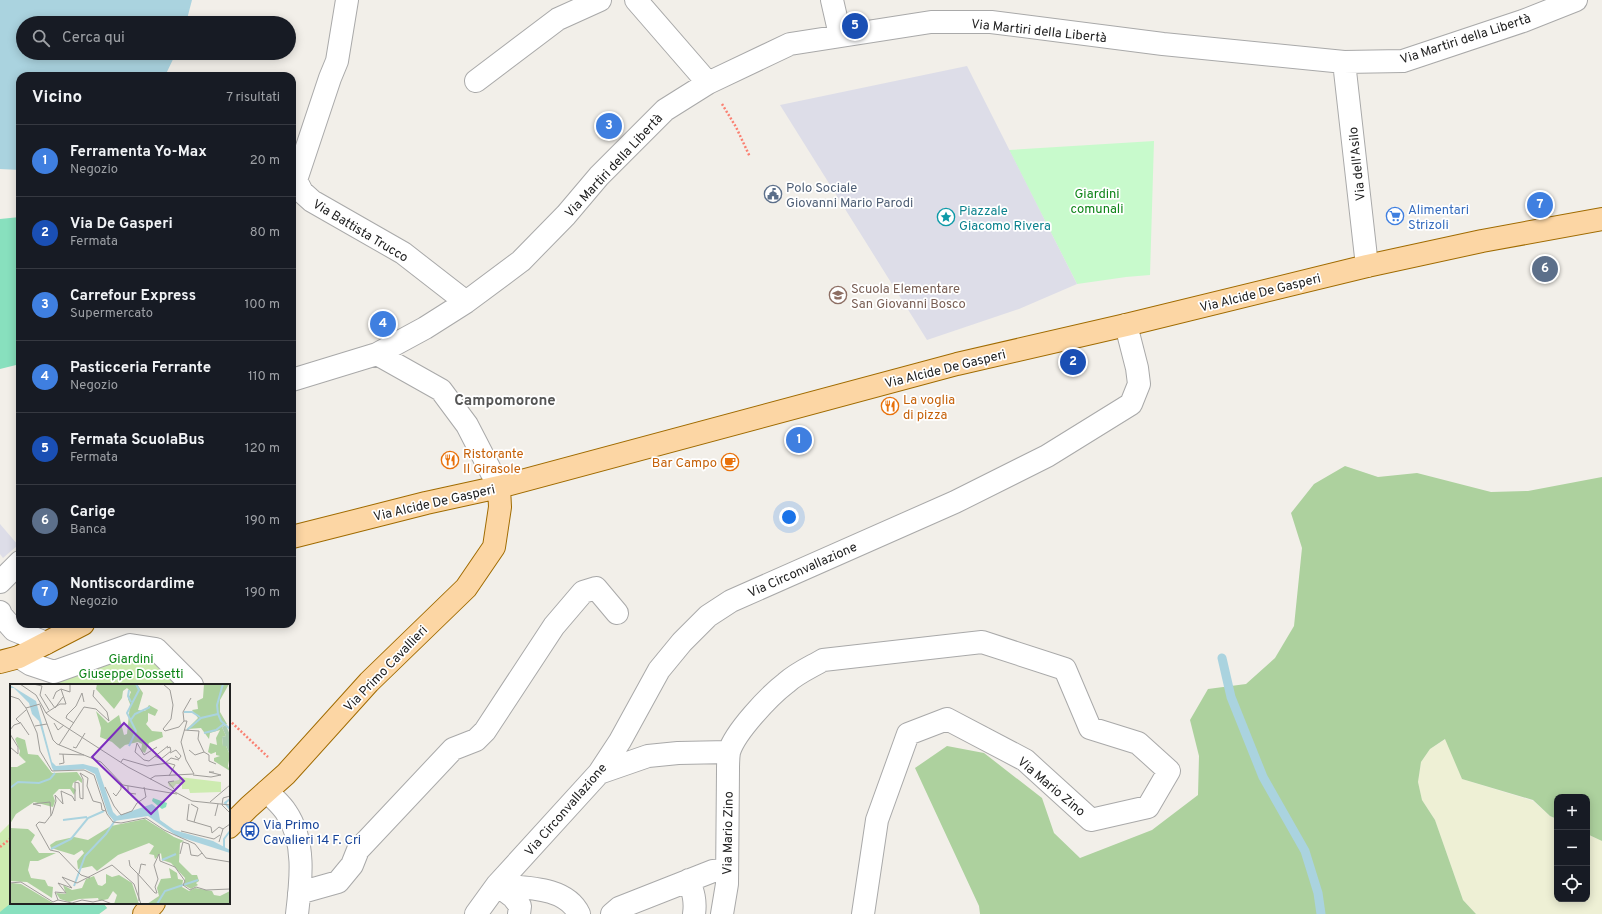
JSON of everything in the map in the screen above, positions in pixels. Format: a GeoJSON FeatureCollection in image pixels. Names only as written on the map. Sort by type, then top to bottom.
{"type":"FeatureCollection","features":[{"type":"Feature","properties":{"kind":"main road","name":"Via Alcide De Gasperi"},"geometry":{"type":"LineString","coordinates":[[296,536],[426,503],[499,487],[957,364],[1126,325],[1367,266],[1482,241],[1602,219]]}},
{"type":"Feature","properties":{"kind":"main road","name":"Via Primo Cavallieri"},"geometry":{"type":"LineString","coordinates":[[230,826],[286,774],[369,682],[466,588],[494,547],[500,507],[499,487]]}},
{"type":"Feature","properties":{"kind":"main road"},"geometry":{"type":"LineString","coordinates":[[10,659],[75,628]]}},
{"type":"Feature","properties":{"kind":"main road"},"geometry":{"type":"LineString","coordinates":[[144,914],[153,904]]}},
{"type":"Feature","properties":{"kind":"street","name":"Via Battista Trucco"},"geometry":{"type":"LineString","coordinates":[[347,0],[337,61],[296,180],[302,192],[312,202],[403,253],[466,302]]}},
{"type":"Feature","properties":{"kind":"street"},"geometry":{"type":"LineString","coordinates":[[476,81],[558,19],[600,0]]}},
{"type":"Feature","properties":{"kind":"street"},"geometry":{"type":"LineString","coordinates":[[636,0],[708,83]]}},
{"type":"Feature","properties":{"kind":"street"},"geometry":{"type":"LineString","coordinates":[[832,0],[840,35]]}},
{"type":"Feature","properties":{"kind":"street","name":"Via Martiri della Libertà"},"geometry":{"type":"LineString","coordinates":[[296,379],[377,354],[425,328],[466,302],[521,260],[566,215],[599,176],[665,110],[708,83],[790,44],[931,22],[991,22],[1162,44],[1344,62],[1402,61],[1523,21],[1576,0]]}},
{"type":"Feature","properties":{"kind":"street","name":"Via dell'Asilo"},"geometry":{"type":"LineString","coordinates":[[1344,62],[1367,266]]}},
{"type":"Feature","properties":{"kind":"street","name":"Via Circonvallazione"},"geometry":{"type":"LineString","coordinates":[[476,914],[497,885],[599,773],[620,741],[659,670],[682,642],[708,616],[731,601],[955,502],[1047,456],[1131,404],[1139,384],[1137,368],[1126,325]]}},
{"type":"Feature","properties":{"kind":"street"},"geometry":{"type":"LineString","coordinates":[[377,354],[441,390],[467,425],[499,487]]}},
{"type":"Feature","properties":{"kind":"street"},"geometry":{"type":"LineString","coordinates":[[0,582],[16,566]]}},
{"type":"Feature","properties":{"kind":"street"},"geometry":{"type":"LineString","coordinates":[[298,904],[338,882],[352,865],[358,850],[452,749],[476,740],[485,731],[554,626],[583,592],[596,588],[617,613]]}},
{"type":"Feature","properties":{"kind":"street"},"geometry":{"type":"LineString","coordinates":[[0,612],[14,630],[46,643]]}},
{"type":"Feature","properties":{"kind":"street","name":"Via Mario Zino"},"geometry":{"type":"LineString","coordinates":[[722,914],[727,884],[729,752],[734,741],[744,727],[773,694],[797,675],[823,660],[982,642],[1065,669],[1090,728],[1138,742],[1169,771],[1148,807],[1091,820],[1025,760],[947,719],[908,734],[878,820],[863,914]]}},
{"type":"Feature","properties":{"kind":"street"},"geometry":{"type":"LineString","coordinates":[[10,659],[54,672],[130,645],[156,649],[191,684]]}},
{"type":"Feature","properties":{"kind":"street"},"geometry":{"type":"LineString","coordinates":[[599,773],[648,756],[678,752],[729,752]]}},
{"type":"Feature","properties":{"kind":"street"},"geometry":{"type":"LineString","coordinates":[[267,791],[286,811],[293,824],[298,839],[301,860],[298,904]]}},
{"type":"Feature","properties":{"kind":"street"},"geometry":{"type":"LineString","coordinates":[[612,914],[619,908],[689,880],[713,871],[727,870]]}},
{"type":"Feature","properties":{"kind":"street"},"geometry":{"type":"LineString","coordinates":[[689,880],[696,904],[694,914]]}},
{"type":"Feature","properties":{"kind":"street"},"geometry":{"type":"LineString","coordinates":[[497,885],[513,897],[520,906],[518,914]]}},
{"type":"Feature","properties":{"kind":"street"},"geometry":{"type":"LineString","coordinates":[[497,885],[554,893],[569,900],[579,914]]}},
{"type":"Feature","properties":{"kind":"path"},"geometry":{"type":"LineString","coordinates":[[708,83],[736,127],[750,157]]}},
{"type":"Feature","properties":{"kind":"path"},"geometry":{"type":"LineString","coordinates":[[230,721],[286,774]]}},
{"type":"Feature","properties":{"kind":"path"},"geometry":{"type":"LineString","coordinates":[[0,847],[10,839]]}},
{"type":"Feature","properties":{"kind":"green space","name":"Giardini comunali"},"geometry":{"type":"Polygon","coordinates":[[[1154,141],[1150,275],[1077,284],[1009,150],[1154,141]]]}},
{"type":"Feature","properties":{"kind":"green space"},"geometry":{"type":"Polygon","coordinates":[[[16,217],[16,365],[0,369],[0,219],[16,217]]]}},
{"type":"Feature","properties":{"kind":"green space"},"geometry":{"type":"Polygon","coordinates":[[[1345,466],[1378,477],[1417,473],[1491,492],[1528,491],[1602,477],[1602,841],[1590,835],[1590,794],[1554,794],[1554,818],[1550,816],[1533,800],[1462,779],[1445,739],[1430,749],[1421,762],[1418,782],[1422,800],[1435,820],[1463,900],[1476,914],[980,914],[979,906],[915,768],[947,746],[984,753],[1042,798],[1054,833],[1080,858],[1152,830],[1198,795],[1199,756],[1190,720],[1208,689],[1246,684],[1275,658],[1294,626],[1302,548],[1291,513],[1314,484],[1345,466]]]}},
{"type":"Feature","properties":{"kind":"green space","name":"Giardini Giuseppe Dossetti"},"geometry":{"type":"Polygon","coordinates":[[[130,645],[190,684],[52,684],[54,672],[130,645]]]}},
{"type":"Feature","properties":{"kind":"green space"},"geometry":{"type":"Polygon","coordinates":[[[1446,739],[1462,779],[1533,801],[1554,818],[1554,902],[1590,902],[1590,835],[1602,841],[1602,914],[1476,914],[1463,900],[1435,820],[1422,800],[1418,782],[1421,762],[1430,749],[1446,739]]]}},
{"type":"Feature","properties":{"kind":"green space"},"geometry":{"type":"Polygon","coordinates":[[[10,823],[10,904],[104,904],[107,908],[99,914],[0,914],[0,833],[10,823]]]}},
{"type":"Feature","properties":{"kind":"green space"},"geometry":{"type":"Polygon","coordinates":[[[10,904],[104,904],[107,908],[99,914],[0,914],[0,912],[10,904]]]}},
{"type":"Feature","properties":{"kind":"shaded area","name":"Piazzale Giacomo Rivera"},"geometry":{"type":"Polygon","coordinates":[[[967,66],[1077,284],[1019,309],[927,340],[780,105],[967,66]]]}},
{"type":"Feature","properties":{"kind":"shaded area"},"geometry":{"type":"Polygon","coordinates":[[[0,524],[16,543],[16,547],[3,558],[0,554],[0,524]]]}},
{"type":"Feature","properties":{"kind":"water"},"geometry":{"type":"Polygon","coordinates":[[[0,0],[192,0],[188,16],[16,16],[16,60],[173,60],[167,72],[16,72],[16,170],[0,169],[0,0]]]}},
{"type":"Feature","properties":{"kind":"waterway"},"geometry":{"type":"LineString","coordinates":[[1222,658],[1231,697],[1263,777],[1305,851],[1318,893],[1321,914]]}},
{"type":"Feature","properties":{"kind":"place","name":"Fermata ScuolaBus"},"geometry":{"type":"Point","coordinates":[855,26]}},
{"type":"Feature","properties":{"kind":"place","name":"Carrefour Express"},"geometry":{"type":"Point","coordinates":[609,126]}},
{"type":"Feature","properties":{"kind":"place","name":"Polo Sociale Giovanni Mario Parodi"},"geometry":{"type":"Point","coordinates":[773,194]}},
{"type":"Feature","properties":{"kind":"place","name":"Nontiscordardime"},"geometry":{"type":"Point","coordinates":[1540,205]}},
{"type":"Feature","properties":{"kind":"place","name":"Alimentari Strizoli"},"geometry":{"type":"Point","coordinates":[1395,216]}},
{"type":"Feature","properties":{"kind":"place","name":"Piazzale Giacomo Rivera"},"geometry":{"type":"Point","coordinates":[946,217]}},
{"type":"Feature","properties":{"kind":"place","name":"Carige"},"geometry":{"type":"Point","coordinates":[1545,269]}},
{"type":"Feature","properties":{"kind":"place","name":"Scuola Elementare San Giovanni Bosco"},"geometry":{"type":"Point","coordinates":[838,295]}},
{"type":"Feature","properties":{"kind":"place","name":"Pasticceria Ferrante"},"geometry":{"type":"Point","coordinates":[383,324]}},
{"type":"Feature","properties":{"kind":"place","name":"Via De Gasperi"},"geometry":{"type":"Point","coordinates":[1073,362]}},
{"type":"Feature","properties":{"kind":"place","name":"La voglia di pizza"},"geometry":{"type":"Point","coordinates":[890,406]}},
{"type":"Feature","properties":{"kind":"place","name":"Ferramenta Yo-Max"},"geometry":{"type":"Point","coordinates":[799,440]}},
{"type":"Feature","properties":{"kind":"place","name":"Ristorante Il Girasole"},"geometry":{"type":"Point","coordinates":[450,460]}},
{"type":"Feature","properties":{"kind":"place","name":"Bar Campo"},"geometry":{"type":"Point","coordinates":[730,462]}},
{"type":"Feature","properties":{"kind":"place","name":"Via Primo Cavalieri 14 F. Cri"},"geometry":{"type":"Point","coordinates":[250,831]}},
{"type":"Feature","properties":{"kind":"district","name":"Campomorone"},"geometry":{"type":"Point","coordinates":[505,400]}}]}
